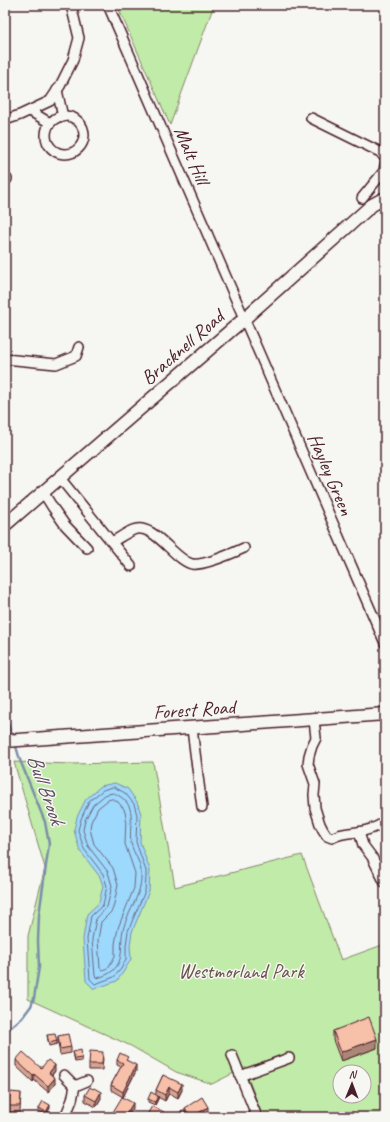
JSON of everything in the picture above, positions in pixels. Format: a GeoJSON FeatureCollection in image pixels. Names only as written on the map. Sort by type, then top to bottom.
{"type":"FeatureCollection","features":[{"type":"Feature","properties":{"kind":"main road","name":"Bracknell Road"},"geometry":{"type":"LineString","coordinates":[[5,526],[244,319],[372,205],[385,198]]}},
{"type":"Feature","properties":{"kind":"main road","name":"Forest Road"},"geometry":{"type":"LineString","coordinates":[[6,741],[385,714]]}},
{"type":"Feature","properties":{"kind":"street"},"geometry":{"type":"LineString","coordinates":[[5,120],[30,111],[50,101],[57,90],[73,60],[79,38],[71,5]]}},
{"type":"Feature","properties":{"kind":"street","name":"Malt Hill"},"geometry":{"type":"LineString","coordinates":[[108,5],[244,319]]}},
{"type":"Feature","properties":{"kind":"street"},"geometry":{"type":"LineString","coordinates":[[57,90],[63,117]]}},
{"type":"Feature","properties":{"kind":"street"},"geometry":{"type":"LineString","coordinates":[[30,111],[50,123]]}},
{"type":"Feature","properties":{"kind":"street"},"geometry":{"type":"LineString","coordinates":[[63,117],[73,119],[77,122],[83,130],[83,140],[81,145],[74,151],[61,154],[49,146],[46,132],[50,123],[63,117]]}},
{"type":"Feature","properties":{"kind":"street"},"geometry":{"type":"LineString","coordinates":[[311,118],[380,152],[385,158]]}},
{"type":"Feature","properties":{"kind":"street"},"geometry":{"type":"LineString","coordinates":[[362,198],[384,171],[385,165]]}},
{"type":"Feature","properties":{"kind":"street","name":"Hayley Green"},"geometry":{"type":"LineString","coordinates":[[244,319],[385,642]]}},
{"type":"Feature","properties":{"kind":"street"},"geometry":{"type":"LineString","coordinates":[[5,359],[56,364],[76,356],[79,347]]}},
{"type":"Feature","properties":{"kind":"street"},"geometry":{"type":"LineString","coordinates":[[60,478],[131,566]]}},
{"type":"Feature","properties":{"kind":"street"},"geometry":{"type":"LineString","coordinates":[[43,492],[65,525],[87,548]]}},
{"type":"Feature","properties":{"kind":"street"},"geometry":{"type":"LineString","coordinates":[[112,542],[135,529],[145,530],[152,532],[181,559],[191,564],[209,562],[244,548]]}},
{"type":"Feature","properties":{"kind":"street"},"geometry":{"type":"LineString","coordinates":[[314,720],[316,738],[312,746],[308,764],[315,784],[315,808],[320,824],[327,836],[332,838],[344,833],[359,832],[379,826],[385,822]]}},
{"type":"Feature","properties":{"kind":"street"},"geometry":{"type":"LineString","coordinates":[[192,728],[202,807]]}},
{"type":"Feature","properties":{"kind":"street"},"geometry":{"type":"LineString","coordinates":[[359,832],[362,845],[372,857],[385,883]]}},
{"type":"Feature","properties":{"kind":"street"},"geometry":{"type":"LineString","coordinates":[[232,1055],[257,1117]]}},
{"type":"Feature","properties":{"kind":"street"},"geometry":{"type":"LineString","coordinates":[[240,1076],[289,1058]]}},
{"type":"Feature","properties":{"kind":"street"},"geometry":{"type":"LineString","coordinates":[[64,1075],[75,1086]]}},
{"type":"Feature","properties":{"kind":"street"},"geometry":{"type":"LineString","coordinates":[[75,1086],[87,1081]]}},
{"type":"Feature","properties":{"kind":"street"},"geometry":{"type":"LineString","coordinates":[[65,1117],[72,1100],[75,1086]]}},
{"type":"Feature","properties":{"kind":"green space"},"geometry":{"type":"Polygon","coordinates":[[[117,5],[214,5],[170,125],[117,5]]]}},
{"type":"Feature","properties":{"kind":"green space","name":"Westmorland Park"},"geometry":{"type":"Polygon","coordinates":[[[14,762],[72,764],[153,762],[175,887],[302,855],[341,960],[385,944],[385,1117],[263,1117],[244,1068],[212,1084],[176,1072],[131,1046],[28,999],[28,936],[45,868],[14,762]]]}},
{"type":"Feature","properties":{"kind":"water"},"geometry":{"type":"Polygon","coordinates":[[[115,783],[128,789],[137,802],[141,814],[140,842],[150,870],[149,891],[132,932],[130,945],[131,959],[117,981],[94,989],[86,981],[83,939],[87,914],[99,903],[103,886],[100,877],[80,851],[74,830],[77,817],[86,799],[101,786],[115,783]]]}},
{"type":"Feature","properties":{"kind":"building"},"geometry":{"type":"Polygon","coordinates":[[[369,1017],[377,1039],[341,1052],[333,1031],[369,1017]]]}},
{"type":"Feature","properties":{"kind":"building"},"geometry":{"type":"Polygon","coordinates":[[[55,1034],[57,1041],[49,1043],[47,1035],[55,1034]]]}},
{"type":"Feature","properties":{"kind":"building"},"geometry":{"type":"Polygon","coordinates":[[[68,1034],[71,1047],[60,1049],[58,1036],[68,1034]]]}},
{"type":"Feature","properties":{"kind":"building"},"geometry":{"type":"Polygon","coordinates":[[[81,1050],[82,1058],[75,1059],[73,1052],[81,1050]]]}},
{"type":"Feature","properties":{"kind":"building"},"geometry":{"type":"Polygon","coordinates":[[[90,1051],[103,1052],[102,1064],[89,1064],[90,1051]]]}},
{"type":"Feature","properties":{"kind":"building"},"geometry":{"type":"Polygon","coordinates":[[[23,1052],[41,1068],[48,1060],[55,1065],[49,1073],[55,1078],[48,1086],[34,1074],[33,1076],[16,1060],[23,1052]]]}},
{"type":"Feature","properties":{"kind":"building"},"geometry":{"type":"Polygon","coordinates":[[[120,1053],[128,1057],[126,1060],[136,1065],[123,1092],[111,1085],[123,1063],[117,1060],[120,1053]]]}},
{"type":"Feature","properties":{"kind":"building"},"geometry":{"type":"Polygon","coordinates":[[[163,1075],[182,1084],[178,1092],[169,1087],[165,1095],[156,1090],[163,1075]]]}},
{"type":"Feature","properties":{"kind":"building"},"geometry":{"type":"Polygon","coordinates":[[[90,1087],[101,1092],[96,1101],[85,1095],[90,1087]]]}},
{"type":"Feature","properties":{"kind":"building"},"geometry":{"type":"Polygon","coordinates":[[[5,1088],[8,1088],[8,1097],[5,1096],[5,1088]]]}},
{"type":"Feature","properties":{"kind":"building"},"geometry":{"type":"Polygon","coordinates":[[[10,1092],[21,1093],[20,1106],[9,1106],[10,1092]]]}},
{"type":"Feature","properties":{"kind":"building"},"geometry":{"type":"Polygon","coordinates":[[[151,1092],[158,1096],[155,1102],[148,1099],[151,1092]]]}},
{"type":"Feature","properties":{"kind":"building"},"geometry":{"type":"Polygon","coordinates":[[[122,1097],[133,1103],[125,1116],[110,1117],[122,1097]]]}},
{"type":"Feature","properties":{"kind":"building"},"geometry":{"type":"Polygon","coordinates":[[[202,1097],[208,1107],[191,1117],[185,1108],[202,1097]]]}},
{"type":"Feature","properties":{"kind":"building"},"geometry":{"type":"Polygon","coordinates":[[[43,1101],[50,1105],[46,1112],[39,1108],[43,1101]]]}},
{"type":"Feature","properties":{"kind":"building"},"geometry":{"type":"Polygon","coordinates":[[[152,1106],[164,1112],[161,1117],[151,1117],[147,1115],[152,1106]]]}},
{"type":"Feature","properties":{"kind":"building"},"geometry":{"type":"Polygon","coordinates":[[[184,1110],[188,1117],[178,1117],[177,1114],[184,1110]]]}},
{"type":"Feature","properties":{"kind":"building"},"geometry":{"type":"Polygon","coordinates":[[[49,1112],[57,1117],[47,1117],[49,1112]]]}},
{"type":"Feature","properties":{"kind":"building"},"geometry":{"type":"Polygon","coordinates":[[[234,1113],[246,1114],[246,1117],[234,1117],[234,1113]]]}},
{"type":"Feature","properties":{"kind":"waterway","name":"Bull Brook"},"geometry":{"type":"LineString","coordinates":[[5,713],[12,737]]}},
{"type":"Feature","properties":{"kind":"waterway","name":"Bull Brook"},"geometry":{"type":"LineString","coordinates":[[5,1032],[22,1018],[31,1006],[34,998],[39,967],[39,915],[49,844],[45,822],[20,760],[15,743]]}}]}
